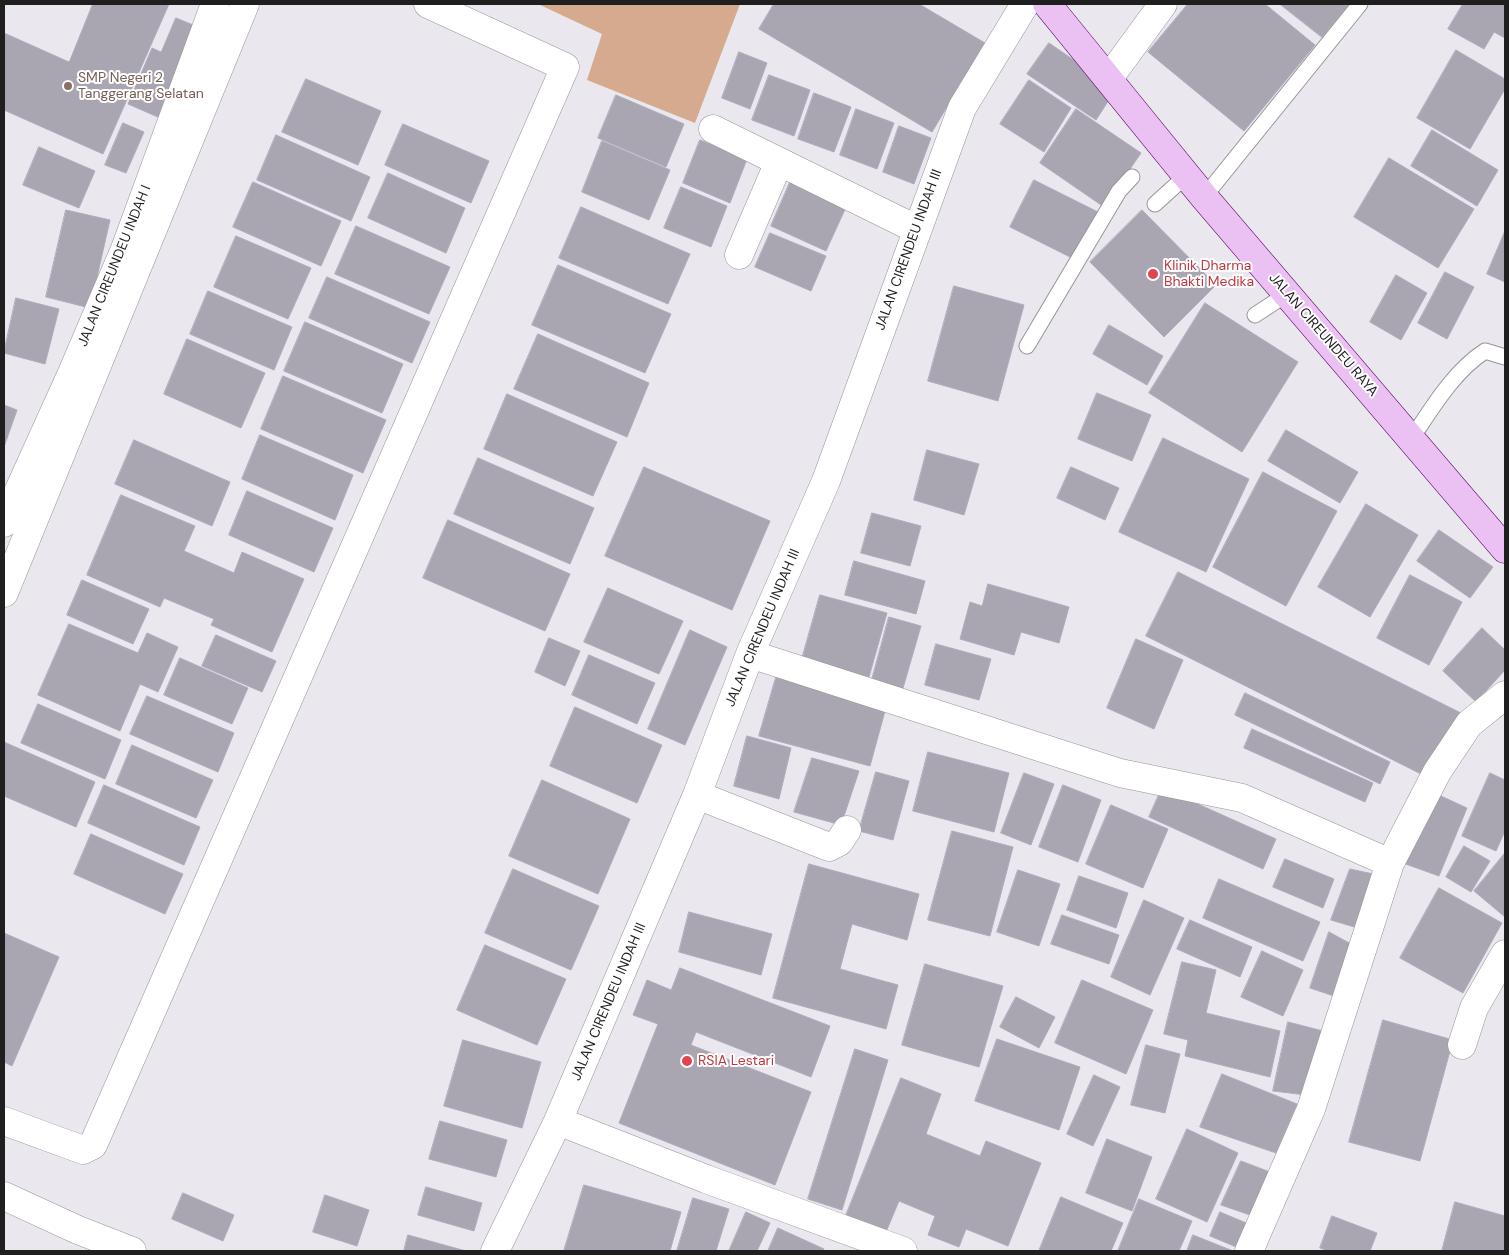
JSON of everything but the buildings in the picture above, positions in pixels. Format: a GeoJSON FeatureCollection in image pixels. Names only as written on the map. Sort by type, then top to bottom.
{"type":"FeatureCollection","features":[{"type":"Feature","properties":{"kind":"main road","name":"JALAN CIREUNDEU RAYA"},"geometry":{"type":"LineString","coordinates":[[1047,4],[1204,197],[1412,438],[1505,550]]}},
{"type":"Feature","properties":{"kind":"street","name":"JALAN CIREUNDEU INDAH I"},"geometry":{"type":"LineString","coordinates":[[4,523],[72,373],[124,249],[215,4]]}},
{"type":"Feature","properties":{"kind":"street"},"geometry":{"type":"LineString","coordinates":[[4,593],[245,4]]}},
{"type":"Feature","properties":{"kind":"street"},"geometry":{"type":"LineString","coordinates":[[4,1121],[83,1150],[93,1145],[565,67],[428,4]]}},
{"type":"Feature","properties":{"kind":"street","name":"JALAN CIRENDEU INDAH III"},"geometry":{"type":"LineString","coordinates":[[495,1251],[558,1121],[697,795],[750,654],[826,481],[916,229],[962,108],[1025,4]]}},
{"type":"Feature","properties":{"kind":"street"},"geometry":{"type":"LineString","coordinates":[[1109,78],[1163,4]]}},
{"type":"Feature","properties":{"kind":"street"},"geometry":{"type":"LineString","coordinates":[[713,129],[916,229]]}},
{"type":"Feature","properties":{"kind":"street"},"geometry":{"type":"LineString","coordinates":[[739,254],[780,162]]}},
{"type":"Feature","properties":{"kind":"street"},"geometry":{"type":"LineString","coordinates":[[750,654],[1120,773],[1242,798],[1390,863]]}},
{"type":"Feature","properties":{"kind":"street"},"geometry":{"type":"LineString","coordinates":[[1249,1251],[1311,1109],[1390,863],[1437,772],[1469,724],[1505,696]]}},
{"type":"Feature","properties":{"kind":"street"},"geometry":{"type":"LineString","coordinates":[[697,795],[829,847],[840,842],[847,830]]}},
{"type":"Feature","properties":{"kind":"street"},"geometry":{"type":"LineString","coordinates":[[1462,1045],[1474,1008],[1505,954]]}},
{"type":"Feature","properties":{"kind":"street"},"geometry":{"type":"LineString","coordinates":[[558,1121],[706,1179],[903,1251]]}},
{"type":"Feature","properties":{"kind":"street"},"geometry":{"type":"LineString","coordinates":[[4,1196],[78,1230],[132,1251]]}},
{"type":"Feature","properties":{"kind":"lane"},"geometry":{"type":"LineString","coordinates":[[1204,197],[1360,4]]}},
{"type":"Feature","properties":{"kind":"lane"},"geometry":{"type":"LineString","coordinates":[[1155,204],[1187,175]]}},
{"type":"Feature","properties":{"kind":"lane"},"geometry":{"type":"LineString","coordinates":[[1026,346],[1119,191],[1132,177]]}},
{"type":"Feature","properties":{"kind":"lane"},"geometry":{"type":"LineString","coordinates":[[1255,316],[1288,294]]}},
{"type":"Feature","properties":{"kind":"lane"},"geometry":{"type":"LineString","coordinates":[[1412,438],[1430,410],[1471,360],[1485,351],[1505,357]]}},
{"type":"Feature","properties":{"kind":"shaded area"},"geometry":{"type":"Polygon","coordinates":[[[538,4],[740,4],[695,123],[587,80],[602,34],[538,4]]]}},
{"type":"Feature","properties":{"kind":"place","name":"SMP Negeri 2 Tanggerang Selatan"},"geometry":{"type":"Point","coordinates":[68,86]}},
{"type":"Feature","properties":{"kind":"place","name":"Klinik Dharma Bhakti Medika"},"geometry":{"type":"Point","coordinates":[1153,274]}},
{"type":"Feature","properties":{"kind":"place","name":"RSIA Lestari"},"geometry":{"type":"Point","coordinates":[687,1061]}}]}
